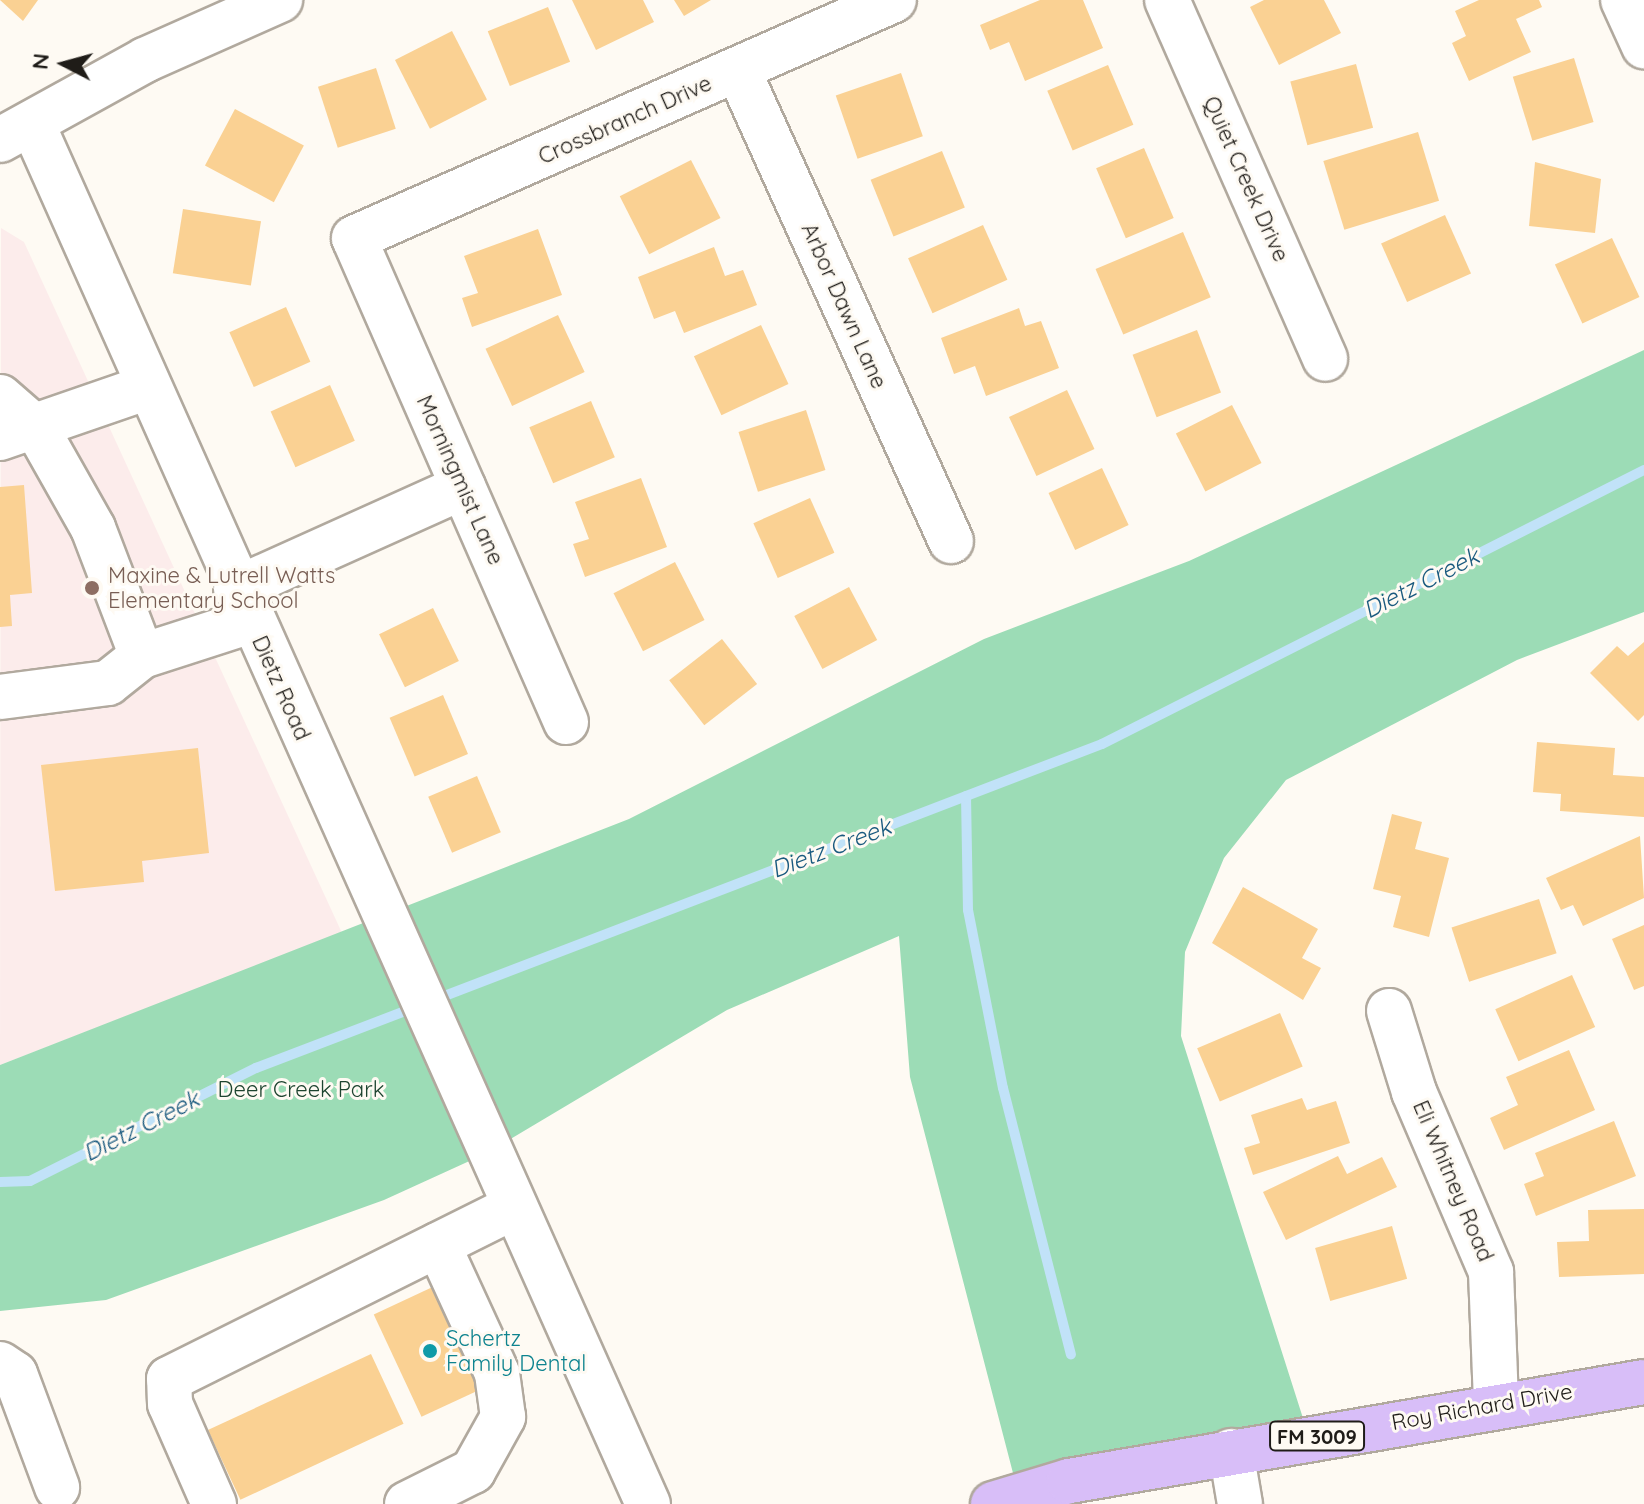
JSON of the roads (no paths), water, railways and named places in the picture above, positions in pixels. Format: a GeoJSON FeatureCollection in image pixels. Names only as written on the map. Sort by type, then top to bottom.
{"type":"FeatureCollection","features":[{"type":"Feature","properties":{"kind":"main road","name":"Roy Richard Drive"},"geometry":{"type":"LineString","coordinates":[[993,1504],[1069,1481],[1496,1403],[1644,1382]]}},
{"type":"Feature","properties":{"kind":"street","name":"Dietz Road"},"geometry":{"type":"LineString","coordinates":[[280,0],[145,60],[16,131],[148,387],[481,1141],[648,1504]]}},
{"type":"Feature","properties":{"kind":"street","name":"Crossbranch Drive"},"geometry":{"type":"LineString","coordinates":[[354,238],[894,0]]}},
{"type":"Feature","properties":{"kind":"street","name":"Quiet Creek Drive"},"geometry":{"type":"LineString","coordinates":[[1167,0],[1325,359]]}},
{"type":"Feature","properties":{"kind":"street"},"geometry":{"type":"LineString","coordinates":[[1623,0],[1644,46]]}},
{"type":"Feature","properties":{"kind":"street","name":"Arbor Dawn Lane"},"geometry":{"type":"LineString","coordinates":[[738,70],[951,541]]}},
{"type":"Feature","properties":{"kind":"street","name":"Morningmist Lane"},"geometry":{"type":"LineString","coordinates":[[354,238],[566,722]]}},
{"type":"Feature","properties":{"kind":"street"},"geometry":{"type":"LineString","coordinates":[[18,434],[148,387]]}},
{"type":"Feature","properties":{"kind":"street"},"geometry":{"type":"LineString","coordinates":[[0,397],[18,434],[93,528],[142,656]]}},
{"type":"Feature","properties":{"kind":"street"},"geometry":{"type":"LineString","coordinates":[[0,697],[108,683],[142,656],[463,487]]}},
{"type":"Feature","properties":{"kind":"street","name":"Eli Whitney Road"},"geometry":{"type":"LineString","coordinates":[[1389,1011],[1491,1272],[1496,1403]]}},
{"type":"Feature","properties":{"kind":"street"},"geometry":{"type":"LineString","coordinates":[[214,1504],[170,1404],[169,1379],[512,1208]]}},
{"type":"Feature","properties":{"kind":"street"},"geometry":{"type":"LineString","coordinates":[[407,1504],[473,1471],[503,1417],[497,1373],[438,1245]]}},
{"type":"Feature","properties":{"kind":"street"},"geometry":{"type":"LineString","coordinates":[[0,1364],[15,1374],[57,1487]]}},
{"type":"Feature","properties":{"kind":"street"},"geometry":{"type":"LineString","coordinates":[[1231,1451],[1240,1504]]}},
{"type":"Feature","properties":{"kind":"waterway","name":"Dietz Creek"},"geometry":{"type":"LineString","coordinates":[[434,1000],[1102,744],[1644,470]]}},
{"type":"Feature","properties":{"kind":"waterway"},"geometry":{"type":"LineString","coordinates":[[966,796],[968,910],[1003,1088],[1071,1354]]}},
{"type":"Feature","properties":{"kind":"waterway","name":"Dietz Creek"},"geometry":{"type":"LineString","coordinates":[[0,1182],[30,1181],[256,1068],[416,1007]]}},
{"type":"Feature","properties":{"kind":"place","name":"Maxine & Lutrell Watts Elementary School"},"geometry":{"type":"Point","coordinates":[92,588]}},
{"type":"Feature","properties":{"kind":"place","name":"Schertz Family Dental"},"geometry":{"type":"Point","coordinates":[430,1351]}},
{"type":"Feature","properties":{"kind":"park label","name":"Deer Creek Park"},"geometry":{"type":"Point","coordinates":[301,1090]}}]}
